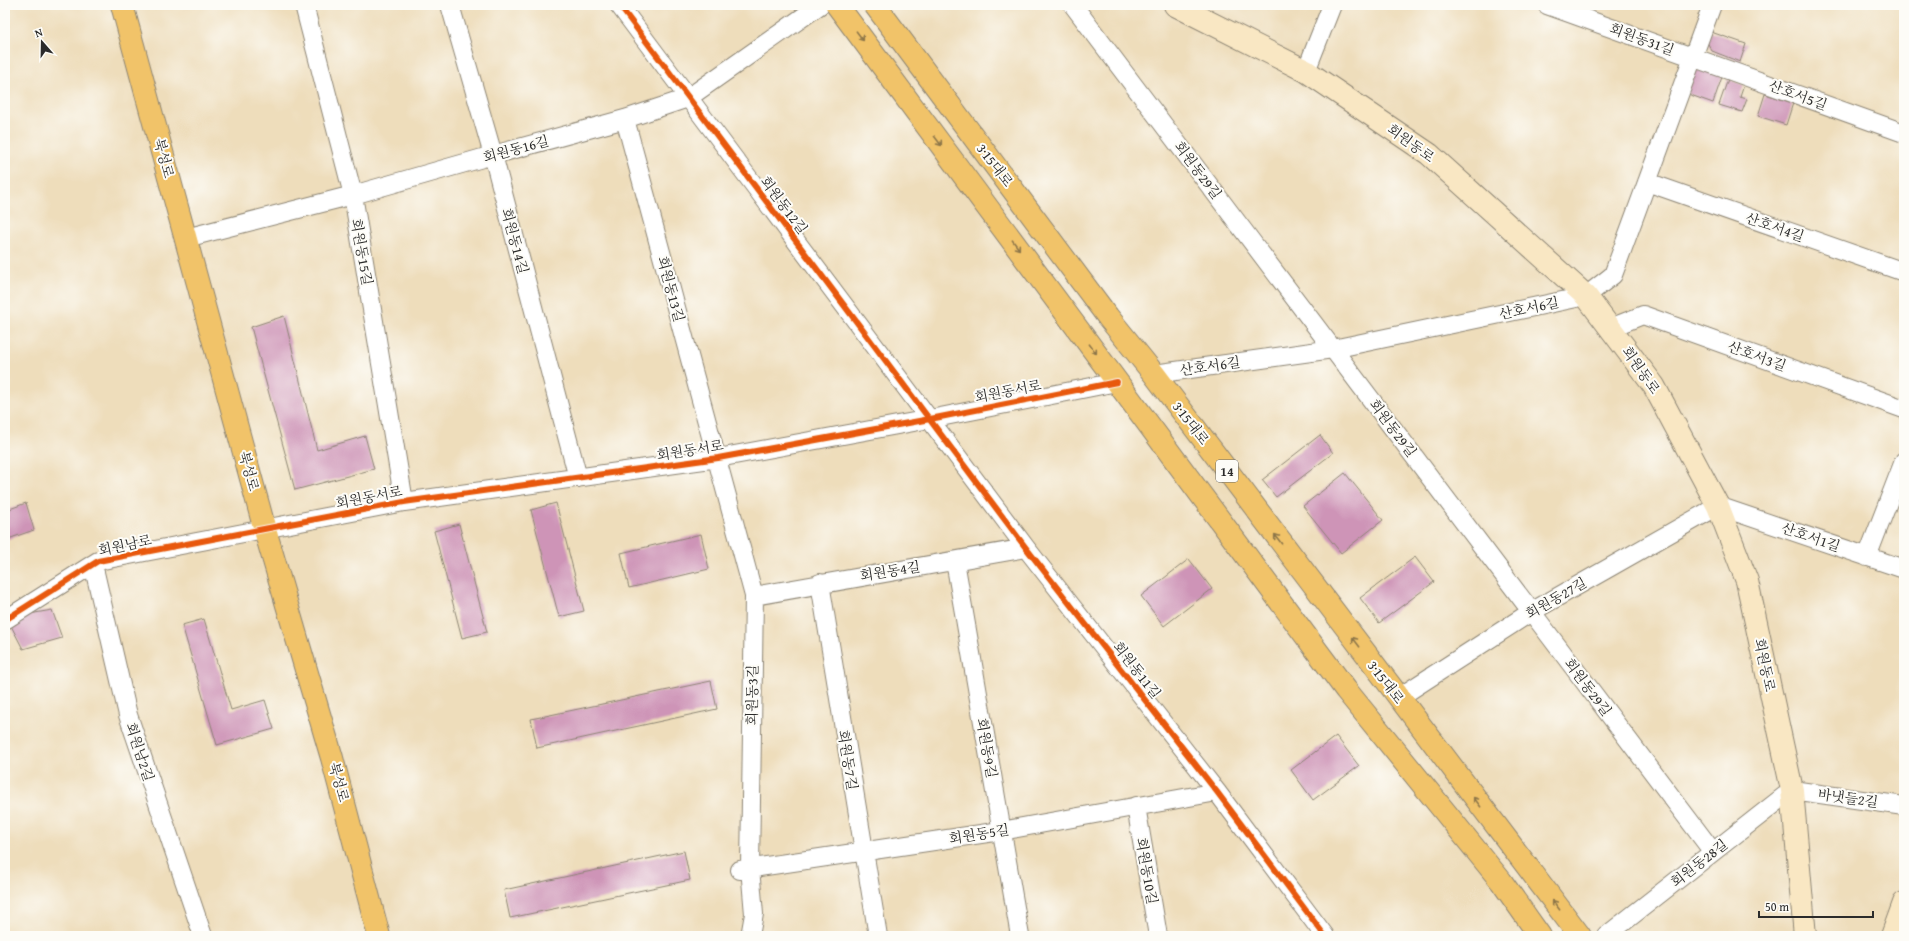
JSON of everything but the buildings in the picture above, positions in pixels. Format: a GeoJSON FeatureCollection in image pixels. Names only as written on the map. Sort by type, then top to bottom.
{"type":"FeatureCollection","features":[{"type":"Feature","properties":{"kind":"main road","name":"북성로"},"geometry":{"type":"LineString","coordinates":[[122,5],[265,530],[332,758],[379,936]]}},
{"type":"Feature","properties":{"kind":"main road","name":"14"},"geometry":{"type":"LineString","coordinates":[[837,5],[1346,690],[1501,880],[1540,936]]}},
{"type":"Feature","properties":{"kind":"main road","name":"3·15대로"},"geometry":{"type":"LineString","coordinates":[[875,5],[1108,317],[1154,374],[1398,698],[1580,936]]}},
{"type":"Feature","properties":{"kind":"main road","name":"회원동로"},"geometry":{"type":"LineString","coordinates":[[1175,5],[1306,71],[1429,154],[1586,296],[1654,386],[1718,506],[1747,581],[1792,790],[1805,936]]}},
{"type":"Feature","properties":{"kind":"main road"},"geometry":{"type":"LineString","coordinates":[[1892,936],[1904,903]]}},
{"type":"Feature","properties":{"kind":"street","name":"회원동15길"},"geometry":{"type":"LineString","coordinates":[[304,5],[353,195],[404,502]]}},
{"type":"Feature","properties":{"kind":"street","name":"회원동14길"},"geometry":{"type":"LineString","coordinates":[[450,5],[492,155],[578,478]]}},
{"type":"Feature","properties":{"kind":"street","name":"회원동12길"},"geometry":{"type":"LineString","coordinates":[[619,5],[930,419]]}},
{"type":"Feature","properties":{"kind":"street","name":"회원동16길"},"geometry":{"type":"LineString","coordinates":[[186,238],[353,195],[625,119],[688,98],[820,5]]}},
{"type":"Feature","properties":{"kind":"street","name":"회원동29길"},"geometry":{"type":"LineString","coordinates":[[1073,5],[1713,852]]}},
{"type":"Feature","properties":{"kind":"street"},"geometry":{"type":"LineString","coordinates":[[1306,71],[1332,5]]}},
{"type":"Feature","properties":{"kind":"street","name":"회원동31길"},"geometry":{"type":"LineString","coordinates":[[1547,5],[1692,57]]}},
{"type":"Feature","properties":{"kind":"street","name":"산호서6길"},"geometry":{"type":"LineString","coordinates":[[1154,374],[1333,349],[1586,296],[1613,275],[1712,5]]}},
{"type":"Feature","properties":{"kind":"street","name":"산호서5길"},"geometry":{"type":"LineString","coordinates":[[1692,57],[1904,133]]}},
{"type":"Feature","properties":{"kind":"street","name":"회원동13길"},"geometry":{"type":"LineString","coordinates":[[625,119],[718,458]]}},
{"type":"Feature","properties":{"kind":"street","name":"산호서4길"},"geometry":{"type":"LineString","coordinates":[[1646,182],[1904,272]]}},
{"type":"Feature","properties":{"kind":"street","name":"산호서3길"},"geometry":{"type":"LineString","coordinates":[[1610,328],[1643,315],[1904,409]]}},
{"type":"Feature","properties":{"kind":"street","name":"회원동서로"},"geometry":{"type":"LineString","coordinates":[[265,530],[404,502],[718,458],[930,419],[1117,382]]}},
{"type":"Feature","properties":{"kind":"street","name":"회원동11길"},"geometry":{"type":"LineString","coordinates":[[930,419],[1026,548],[1217,792],[1325,936]]}},
{"type":"Feature","properties":{"kind":"street","name":"회원동3길"},"geometry":{"type":"LineString","coordinates":[[718,458],[754,596],[745,869],[754,914],[750,936]]}},
{"type":"Feature","properties":{"kind":"street"},"geometry":{"type":"LineString","coordinates":[[1867,557],[1904,461]]}},
{"type":"Feature","properties":{"kind":"street","name":"산호서1길"},"geometry":{"type":"LineString","coordinates":[[1718,506],[1904,569]]}},
{"type":"Feature","properties":{"kind":"street","name":"회원동27길"},"geometry":{"type":"LineString","coordinates":[[1398,698],[1531,612],[1718,506]]}},
{"type":"Feature","properties":{"kind":"street","name":"회원남로"},"geometry":{"type":"LineString","coordinates":[[5,620],[98,561],[265,530]]}},
{"type":"Feature","properties":{"kind":"street","name":"회원동4길"},"geometry":{"type":"LineString","coordinates":[[754,596],[820,583],[1026,548]]}},
{"type":"Feature","properties":{"kind":"street","name":"회원동9길"},"geometry":{"type":"LineString","coordinates":[[955,561],[1020,936]]}},
{"type":"Feature","properties":{"kind":"street","name":"회원남2길"},"geometry":{"type":"LineString","coordinates":[[93,564],[128,714],[203,936]]}},
{"type":"Feature","properties":{"kind":"street","name":"회원동7길"},"geometry":{"type":"LineString","coordinates":[[820,583],[878,936]]}},
{"type":"Feature","properties":{"kind":"street","name":"바냇들2길"},"geometry":{"type":"LineString","coordinates":[[1792,790],[1904,806]]}},
{"type":"Feature","properties":{"kind":"street","name":"회원동28길"},"geometry":{"type":"LineString","coordinates":[[1606,936],[1792,790]]}},
{"type":"Feature","properties":{"kind":"street","name":"회원동5길"},"geometry":{"type":"LineString","coordinates":[[745,869],[1001,831],[1217,792]]}},
{"type":"Feature","properties":{"kind":"street","name":"회원동10길"},"geometry":{"type":"LineString","coordinates":[[1136,806],[1158,936]]}},
{"type":"Feature","properties":{"kind":"cycle path"},"geometry":{"type":"LineString","coordinates":[[619,5],[1026,548],[1217,792],[1325,936]]}},
{"type":"Feature","properties":{"kind":"cycle path"},"geometry":{"type":"LineString","coordinates":[[5,620],[98,561],[404,502],[718,458],[930,419],[1117,382]]}}]}
